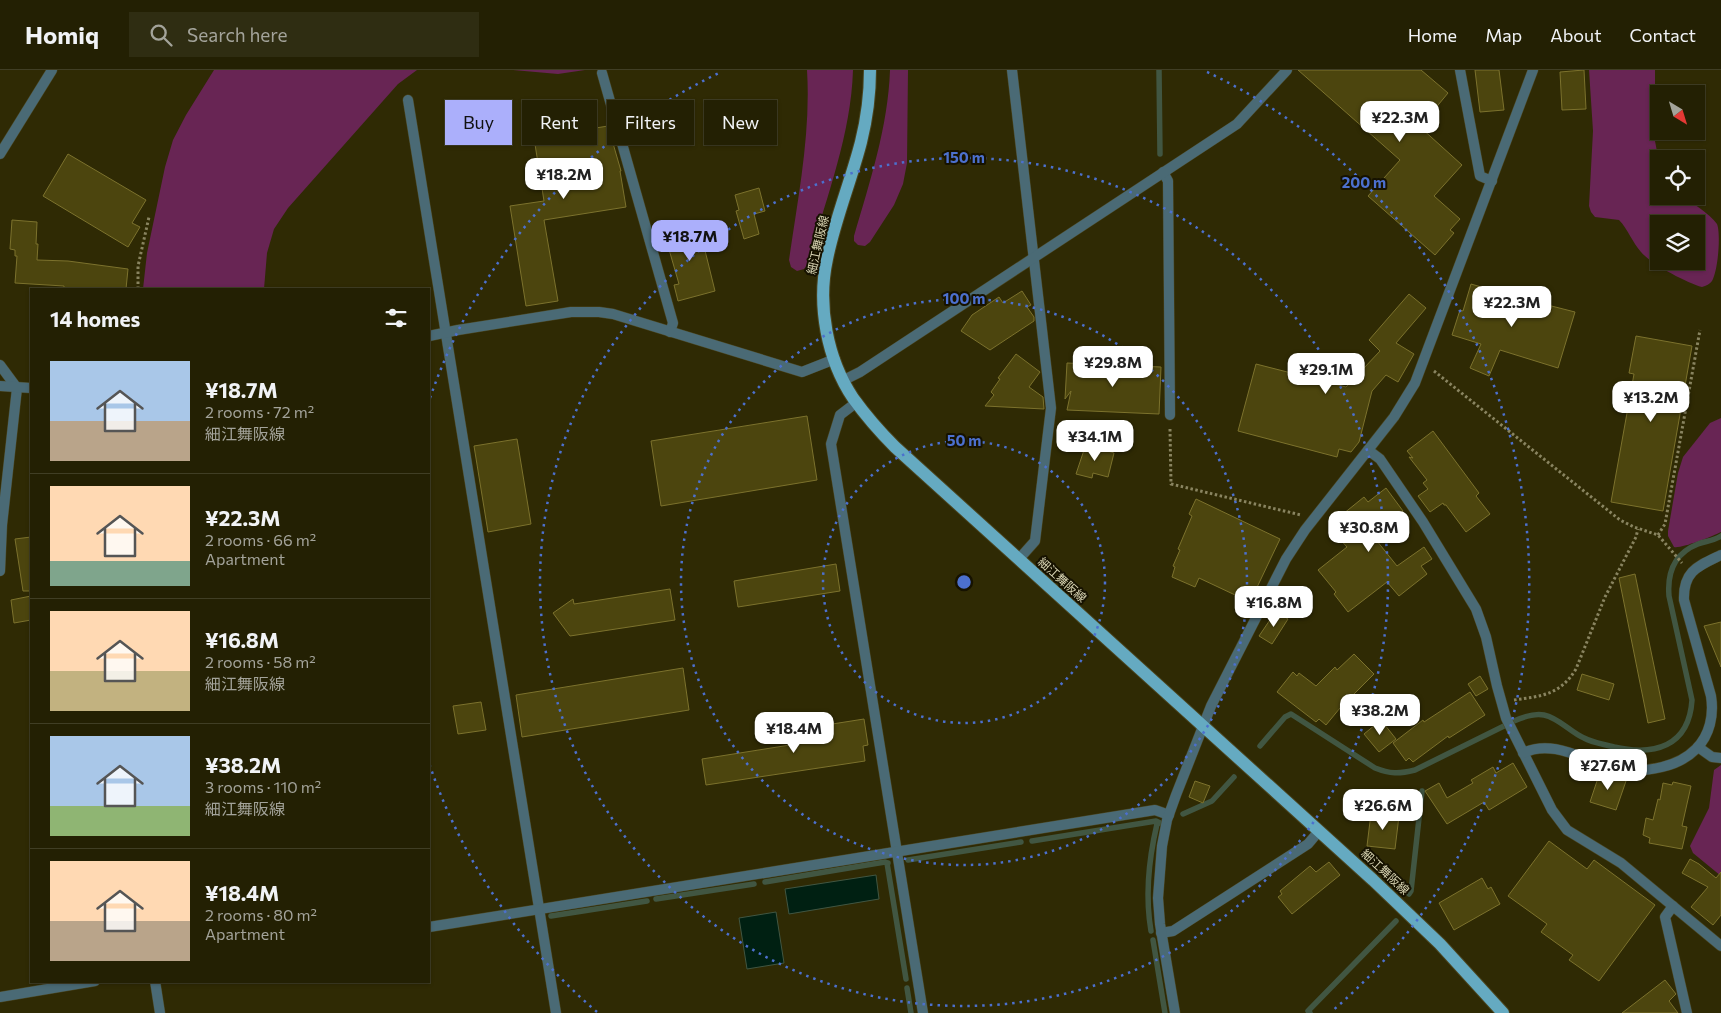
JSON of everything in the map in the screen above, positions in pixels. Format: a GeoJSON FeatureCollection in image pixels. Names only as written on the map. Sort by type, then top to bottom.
{"type":"FeatureCollection","features":[{"type":"Feature","properties":{"kind":"main road","name":"細江舞阪線"},"geometry":{"type":"LineString","coordinates":[[870,70],[861,141],[827,260],[824,283],[827,331],[835,359],[844,380],[857,402],[895,447],[1418,922],[1503,1013]]}},
{"type":"Feature","properties":{"kind":"street"},"geometry":{"type":"LineString","coordinates":[[0,154],[52,70]]}},
{"type":"Feature","properties":{"kind":"street"},"geometry":{"type":"LineString","coordinates":[[1012,70],[1050,408],[1035,542],[1018,559]]}},
{"type":"Feature","properties":{"kind":"street"},"geometry":{"type":"LineString","coordinates":[[844,380],[860,372],[1237,124],[1287,70]]}},
{"type":"Feature","properties":{"kind":"street"},"geometry":{"type":"LineString","coordinates":[[1460,70],[1480,176],[1492,181]]}},
{"type":"Feature","properties":{"kind":"street"},"geometry":{"type":"LineString","coordinates":[[1175,1013],[1158,898],[1159,872],[1162,846],[1169,815],[1202,727],[1278,574],[1295,544],[1405,400],[1422,366],[1534,70]]}},
{"type":"Feature","properties":{"kind":"street"},"geometry":{"type":"LineString","coordinates":[[602,73],[673,323],[670,332]]}},
{"type":"Feature","properties":{"kind":"street"},"geometry":{"type":"LineString","coordinates":[[408,100],[556,1013]]}},
{"type":"Feature","properties":{"kind":"street"},"geometry":{"type":"LineString","coordinates":[[1163,172],[1168,181],[1170,415]]}},
{"type":"Feature","properties":{"kind":"street"},"geometry":{"type":"LineString","coordinates":[[430,336],[585,311],[613,314],[802,372],[835,359]]}},
{"type":"Feature","properties":{"kind":"street"},"geometry":{"type":"LineString","coordinates":[[0,365],[17,388],[2,526],[0,571]]}},
{"type":"Feature","properties":{"kind":"street"},"geometry":{"type":"LineString","coordinates":[[0,386],[30,388]]}},
{"type":"Feature","properties":{"kind":"street"},"geometry":{"type":"LineString","coordinates":[[857,402],[840,415],[831,444],[922,1013]]}},
{"type":"Feature","properties":{"kind":"street"},"geometry":{"type":"LineString","coordinates":[[1368,450],[1380,459],[1423,522],[1476,609],[1486,637],[1501,704],[1552,810],[1568,830],[1622,863],[1721,946]]}},
{"type":"Feature","properties":{"kind":"street"},"geometry":{"type":"LineString","coordinates":[[1523,753],[1533,748],[1547,747],[1612,767],[1634,770],[1671,765],[1681,761],[1698,747],[1709,728],[1712,707],[1711,696],[1684,600],[1684,589],[1687,578],[1694,569],[1721,555]]}},
{"type":"Feature","properties":{"kind":"street"},"geometry":{"type":"LineString","coordinates":[[1698,747],[1712,757],[1721,758]]}},
{"type":"Feature","properties":{"kind":"street"},"geometry":{"type":"LineString","coordinates":[[430,927],[1155,810],[1169,815]]}},
{"type":"Feature","properties":{"kind":"street"},"geometry":{"type":"LineString","coordinates":[[1162,933],[1173,931],[1308,844],[1319,831]]}},
{"type":"Feature","properties":{"kind":"street"},"geometry":{"type":"LineString","coordinates":[[1673,906],[1665,916],[1687,1013]]}},
{"type":"Feature","properties":{"kind":"street"},"geometry":{"type":"LineString","coordinates":[[0,997],[83,983]]}},
{"type":"Feature","properties":{"kind":"street"},"geometry":{"type":"LineString","coordinates":[[155,983],[160,1013]]}},
{"type":"Feature","properties":{"kind":"path"},"geometry":{"type":"LineString","coordinates":[[138,288],[138,266],[148,217]]}},
{"type":"Feature","properties":{"kind":"path"},"geometry":{"type":"LineString","coordinates":[[1658,535],[1665,524],[1700,330]]}},
{"type":"Feature","properties":{"kind":"path"},"geometry":{"type":"LineString","coordinates":[[1422,366],[1433,370],[1620,520],[1638,529],[1658,535],[1679,560]]}},
{"type":"Feature","properties":{"kind":"path"},"geometry":{"type":"LineString","coordinates":[[1170,415],[1171,484],[1303,515],[1312,522]]}},
{"type":"Feature","properties":{"kind":"path"},"geometry":{"type":"LineString","coordinates":[[1501,704],[1553,692],[1570,678],[1576,668],[1605,597],[1636,537],[1638,529]]}},
{"type":"Feature","properties":{"kind":"shaded area"},"geometry":{"type":"Polygon","coordinates":[[[214,70],[417,70],[398,84],[288,208],[274,229],[267,253],[264,288],[143,288],[147,253],[165,167],[173,140],[214,70]]]}},
{"type":"Feature","properties":{"kind":"shaded area"},"geometry":{"type":"Polygon","coordinates":[[[513,70],[585,70],[558,74],[513,70]]]}},
{"type":"Feature","properties":{"kind":"shaded area"},"geometry":{"type":"Polygon","coordinates":[[[807,70],[853,70],[848,120],[836,168],[808,264],[804,269],[797,271],[791,267],[789,260],[805,141],[808,94],[807,70]]]}},
{"type":"Feature","properties":{"kind":"shaded area"},"geometry":{"type":"Polygon","coordinates":[[[890,70],[908,70],[907,163],[903,184],[894,205],[870,242],[865,246],[858,245],[854,241],[854,236],[882,133],[889,91],[890,70]]]}},
{"type":"Feature","properties":{"kind":"shaded area"},"geometry":{"type":"Polygon","coordinates":[[[1589,70],[1655,70],[1655,85],[1650,85],[1650,140],[1655,140],[1657,150],[1650,150],[1650,205],[1696,205],[1714,220],[1717,224],[1719,244],[1712,281],[1702,287],[1666,270],[1705,270],[1705,215],[1650,215],[1650,260],[1641,252],[1619,220],[1595,217],[1589,206],[1593,131],[1589,70]]]}},
{"type":"Feature","properties":{"kind":"shaded area"},"geometry":{"type":"Polygon","coordinates":[[[1721,418],[1721,532],[1690,544],[1674,547],[1668,536],[1668,531],[1678,473],[1683,457],[1710,423],[1721,418]]]}},
{"type":"Feature","properties":{"kind":"shaded area"},"geometry":{"type":"Polygon","coordinates":[[[1721,765],[1721,876],[1693,853],[1690,846],[1709,808],[1714,770],[1721,765]]]}},
{"type":"Feature","properties":{"kind":"shaded area"},"geometry":{"type":"Polygon","coordinates":[[[876,875],[879,899],[789,914],[785,889],[876,875]]]}},
{"type":"Feature","properties":{"kind":"shaded area"},"geometry":{"type":"Polygon","coordinates":[[[776,912],[784,963],[747,969],[739,918],[776,912]]]}},
{"type":"Feature","properties":{"kind":"building"},"geometry":{"type":"Polygon","coordinates":[[[1298,70],[1421,70],[1448,93],[1420,127],[1462,165],[1434,196],[1460,219],[1450,230],[1454,233],[1435,255],[1368,196],[1400,160],[1298,70]]]}},
{"type":"Feature","properties":{"kind":"building"},"geometry":{"type":"Polygon","coordinates":[[[1475,70],[1499,70],[1504,110],[1480,112],[1475,70]]]}},
{"type":"Feature","properties":{"kind":"building"},"geometry":{"type":"Polygon","coordinates":[[[1584,70],[1586,109],[1562,110],[1560,72],[1584,70]]]}},
{"type":"Feature","properties":{"kind":"building"},"geometry":{"type":"Polygon","coordinates":[[[607,126],[607,145],[613,145],[621,171],[626,207],[544,220],[558,301],[526,306],[510,206],[544,201],[535,145],[597,145],[597,128],[607,126]]]}},
{"type":"Feature","properties":{"kind":"building"},"geometry":{"type":"Polygon","coordinates":[[[68,154],[146,200],[132,223],[140,227],[128,247],[43,196],[68,154]]]}},
{"type":"Feature","properties":{"kind":"building"},"geometry":{"type":"Polygon","coordinates":[[[759,188],[765,211],[754,214],[759,234],[744,239],[736,211],[739,210],[735,195],[759,188]]]}},
{"type":"Feature","properties":{"kind":"building"},"geometry":{"type":"Polygon","coordinates":[[[12,220],[37,222],[37,260],[68,261],[128,269],[126,288],[64,288],[64,286],[15,283],[17,256],[15,256],[15,250],[10,249],[12,220]]]}},
{"type":"Feature","properties":{"kind":"building"},"geometry":{"type":"Polygon","coordinates":[[[698,222],[715,291],[678,301],[674,285],[679,284],[664,232],[698,222]]]}},
{"type":"Feature","properties":{"kind":"building"},"geometry":{"type":"Polygon","coordinates":[[[1471,284],[1575,312],[1558,368],[1500,350],[1489,376],[1470,368],[1481,344],[1452,335],[1460,310],[1463,311],[1471,284]]]}},
{"type":"Feature","properties":{"kind":"building"},"geometry":{"type":"Polygon","coordinates":[[[1022,291],[1031,305],[1027,307],[1034,317],[1034,321],[990,350],[961,331],[972,315],[999,297],[1003,303],[1022,291]]]}},
{"type":"Feature","properties":{"kind":"building"},"geometry":{"type":"Polygon","coordinates":[[[1409,294],[1426,308],[1396,343],[1414,354],[1398,382],[1386,375],[1372,391],[1359,442],[1351,452],[1339,449],[1337,457],[1238,431],[1256,364],[1346,387],[1380,351],[1369,340],[1409,294]]]}},
{"type":"Feature","properties":{"kind":"building"},"geometry":{"type":"Polygon","coordinates":[[[1636,336],[1692,346],[1663,511],[1611,502],[1634,374],[1629,373],[1636,336]]]}},
{"type":"Feature","properties":{"kind":"building"},"geometry":{"type":"Polygon","coordinates":[[[1016,354],[1040,372],[1029,387],[1043,397],[1044,409],[985,406],[994,395],[991,392],[1000,379],[998,378],[1016,354]]]}},
{"type":"Feature","properties":{"kind":"building"},"geometry":{"type":"Polygon","coordinates":[[[1067,363],[1161,367],[1159,414],[1067,410],[1071,391],[1065,399],[1067,363]]]}},
{"type":"Feature","properties":{"kind":"building"},"geometry":{"type":"Polygon","coordinates":[[[807,416],[817,480],[661,506],[651,441],[807,416]]]}},
{"type":"Feature","properties":{"kind":"building"},"geometry":{"type":"Polygon","coordinates":[[[1433,431],[1479,493],[1476,496],[1490,514],[1466,532],[1446,505],[1443,503],[1430,512],[1418,496],[1428,489],[1423,483],[1427,480],[1409,457],[1413,458],[1407,451],[1433,431]]]}},
{"type":"Feature","properties":{"kind":"building"},"geometry":{"type":"Polygon","coordinates":[[[517,439],[531,524],[488,532],[474,446],[517,439]]]}},
{"type":"Feature","properties":{"kind":"building"},"geometry":{"type":"Polygon","coordinates":[[[1086,444],[1114,453],[1108,477],[1093,473],[1092,478],[1076,474],[1086,444]]]}},
{"type":"Feature","properties":{"kind":"building"},"geometry":{"type":"Polygon","coordinates":[[[1386,488],[1403,511],[1387,524],[1392,530],[1377,541],[1397,566],[1424,547],[1432,559],[1421,566],[1427,574],[1399,596],[1387,582],[1348,612],[1334,594],[1336,592],[1318,570],[1347,547],[1338,537],[1341,534],[1329,522],[1340,511],[1343,514],[1364,497],[1368,502],[1386,488]]]}},
{"type":"Feature","properties":{"kind":"building"},"geometry":{"type":"Polygon","coordinates":[[[1196,499],[1280,539],[1250,602],[1199,578],[1195,587],[1172,577],[1175,567],[1173,566],[1180,550],[1178,549],[1192,516],[1189,514],[1196,499]]]}},
{"type":"Feature","properties":{"kind":"building"},"geometry":{"type":"Polygon","coordinates":[[[30,537],[30,591],[23,591],[15,539],[30,537]]]}},
{"type":"Feature","properties":{"kind":"building"},"geometry":{"type":"Polygon","coordinates":[[[836,564],[840,591],[738,607],[734,581],[836,564]]]}},
{"type":"Feature","properties":{"kind":"building"},"geometry":{"type":"Polygon","coordinates":[[[1635,574],[1665,719],[1648,723],[1619,578],[1635,574]]]}},
{"type":"Feature","properties":{"kind":"building"},"geometry":{"type":"Polygon","coordinates":[[[670,589],[675,620],[570,636],[553,613],[573,599],[574,604],[670,589]]]}},
{"type":"Feature","properties":{"kind":"building"},"geometry":{"type":"Polygon","coordinates":[[[30,596],[30,620],[14,623],[11,600],[30,596]]]}},
{"type":"Feature","properties":{"kind":"building"},"geometry":{"type":"Polygon","coordinates":[[[1276,611],[1288,619],[1272,644],[1259,636],[1276,611]]]}},
{"type":"Feature","properties":{"kind":"building"},"geometry":{"type":"Polygon","coordinates":[[[1721,622],[1721,667],[1704,626],[1721,622]]]}},
{"type":"Feature","properties":{"kind":"building"},"geometry":{"type":"Polygon","coordinates":[[[1354,654],[1374,674],[1326,725],[1319,719],[1316,722],[1277,692],[1293,672],[1297,676],[1299,673],[1316,686],[1335,667],[1337,670],[1354,654]]]}},
{"type":"Feature","properties":{"kind":"building"},"geometry":{"type":"Polygon","coordinates":[[[683,668],[689,710],[522,737],[516,695],[683,668]]]}},
{"type":"Feature","properties":{"kind":"building"},"geometry":{"type":"Polygon","coordinates":[[[1582,674],[1614,684],[1609,700],[1577,690],[1582,674]]]}},
{"type":"Feature","properties":{"kind":"building"},"geometry":{"type":"Polygon","coordinates":[[[1480,676],[1488,689],[1476,696],[1468,684],[1480,676]]]}},
{"type":"Feature","properties":{"kind":"building"},"geometry":{"type":"Polygon","coordinates":[[[1470,692],[1485,715],[1449,738],[1448,736],[1413,762],[1409,758],[1406,761],[1393,743],[1423,720],[1424,722],[1470,692]]]}},
{"type":"Feature","properties":{"kind":"building"},"geometry":{"type":"Polygon","coordinates":[[[481,702],[486,730],[458,734],[453,706],[481,702]]]}},
{"type":"Feature","properties":{"kind":"building"},"geometry":{"type":"Polygon","coordinates":[[[864,719],[868,745],[863,746],[865,761],[706,785],[702,759],[790,745],[788,731],[864,719]]]}},
{"type":"Feature","properties":{"kind":"building"},"geometry":{"type":"Polygon","coordinates":[[[1381,720],[1396,739],[1379,752],[1364,734],[1381,720]]]}},
{"type":"Feature","properties":{"kind":"building"},"geometry":{"type":"Polygon","coordinates":[[[1513,763],[1527,787],[1489,810],[1484,802],[1447,824],[1425,791],[1439,783],[1447,798],[1473,783],[1471,780],[1493,767],[1496,773],[1513,763]]]}},
{"type":"Feature","properties":{"kind":"building"},"geometry":{"type":"Polygon","coordinates":[[[1600,772],[1626,781],[1616,810],[1590,802],[1600,772]]]}},
{"type":"Feature","properties":{"kind":"building"},"geometry":{"type":"Polygon","coordinates":[[[1195,781],[1210,786],[1203,803],[1189,797],[1195,781]]]}},
{"type":"Feature","properties":{"kind":"building"},"geometry":{"type":"Polygon","coordinates":[[[1673,782],[1691,786],[1682,826],[1687,827],[1682,849],[1649,843],[1650,838],[1643,835],[1646,818],[1653,820],[1658,799],[1660,800],[1663,783],[1672,785],[1673,782]]]}},
{"type":"Feature","properties":{"kind":"building"},"geometry":{"type":"Polygon","coordinates":[[[1371,813],[1399,816],[1395,849],[1367,846],[1371,813]]]}},
{"type":"Feature","properties":{"kind":"building"},"geometry":{"type":"Polygon","coordinates":[[[1549,841],[1587,869],[1594,860],[1655,905],[1599,981],[1569,960],[1573,955],[1541,932],[1547,924],[1508,896],[1549,841]]]}},
{"type":"Feature","properties":{"kind":"building"},"geometry":{"type":"Polygon","coordinates":[[[1690,859],[1716,878],[1721,872],[1721,915],[1713,925],[1691,907],[1708,887],[1682,873],[1690,859]]]}},
{"type":"Feature","properties":{"kind":"building"},"geometry":{"type":"Polygon","coordinates":[[[1329,862],[1340,875],[1292,914],[1278,897],[1282,894],[1280,891],[1310,866],[1316,872],[1329,862]]]}},
{"type":"Feature","properties":{"kind":"building"},"geometry":{"type":"Polygon","coordinates":[[[1482,878],[1488,889],[1491,887],[1500,904],[1454,930],[1439,903],[1482,878]]]}},
{"type":"Feature","properties":{"kind":"building"},"geometry":{"type":"Polygon","coordinates":[[[1665,980],[1676,994],[1669,1001],[1678,1013],[1622,1013],[1665,980]]]}},
{"type":"Feature","properties":{"kind":"waterway"},"geometry":{"type":"LineString","coordinates":[[1159,70],[1160,154]]}},
{"type":"Feature","properties":{"kind":"waterway"},"geometry":{"type":"LineString","coordinates":[[1514,721],[1532,715],[1544,715],[1555,719],[1587,740],[1629,749],[1643,750],[1655,748],[1677,738],[1689,716],[1692,700],[1669,596],[1669,579],[1674,564],[1683,553],[1698,544],[1721,536]]}},
{"type":"Feature","properties":{"kind":"waterway"},"geometry":{"type":"LineString","coordinates":[[1260,746],[1285,717],[1291,714],[1375,768],[1399,773],[1415,770],[1504,726]]}},
{"type":"Feature","properties":{"kind":"waterway"},"geometry":{"type":"LineString","coordinates":[[1183,814],[1212,801],[1234,777]]}},
{"type":"Feature","properties":{"kind":"waterway"},"geometry":{"type":"LineString","coordinates":[[1409,894],[1411,891],[1422,791]]}},
{"type":"Feature","properties":{"kind":"waterway"},"geometry":{"type":"LineString","coordinates":[[1032,841],[1156,821],[1160,823],[1157,824],[1150,864],[1148,904],[1151,931]]}},
{"type":"Feature","properties":{"kind":"waterway"},"geometry":{"type":"LineString","coordinates":[[908,860],[1021,842]]}},
{"type":"Feature","properties":{"kind":"waterway"},"geometry":{"type":"LineString","coordinates":[[765,882],[887,863]]}},
{"type":"Feature","properties":{"kind":"waterway"},"geometry":{"type":"LineString","coordinates":[[888,863],[906,979]]}},
{"type":"Feature","properties":{"kind":"waterway"},"geometry":{"type":"LineString","coordinates":[[656,899],[754,884]]}},
{"type":"Feature","properties":{"kind":"waterway"},"geometry":{"type":"LineString","coordinates":[[551,916],[647,901]]}},
{"type":"Feature","properties":{"kind":"waterway"},"geometry":{"type":"LineString","coordinates":[[1310,1013],[1308,1011],[1396,921]]}},
{"type":"Feature","properties":{"kind":"waterway"},"geometry":{"type":"LineString","coordinates":[[1153,940],[1165,1013]]}},
{"type":"Feature","properties":{"kind":"waterway"},"geometry":{"type":"LineString","coordinates":[[907,988],[911,1013]]}}]}
